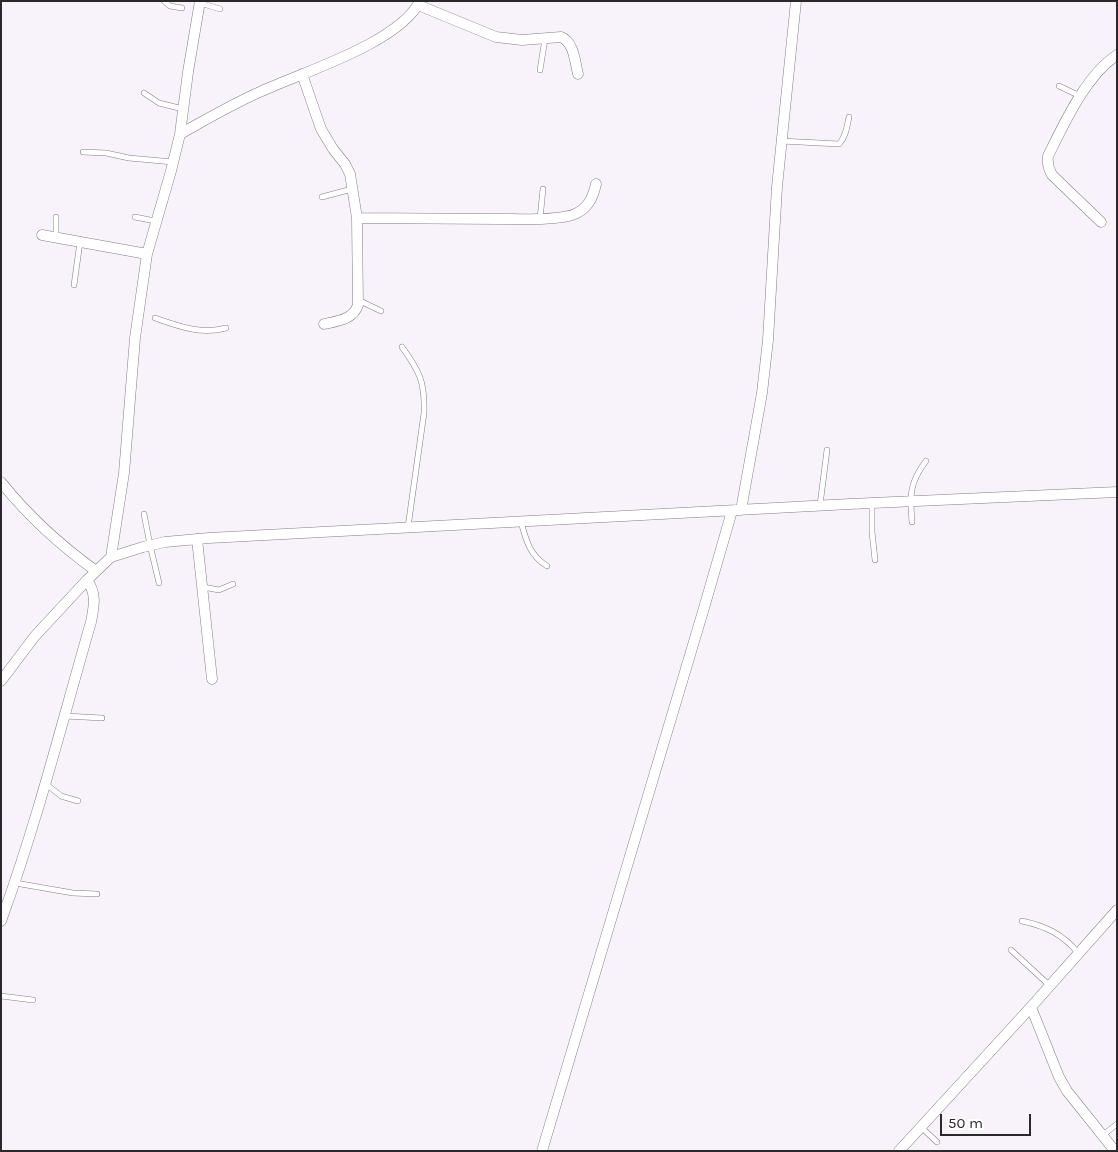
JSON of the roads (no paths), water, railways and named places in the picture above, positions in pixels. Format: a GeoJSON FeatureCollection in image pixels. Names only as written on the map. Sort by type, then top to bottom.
{"type":"FeatureCollection","features":[{"type":"Feature","properties":{"kind":"street"},"geometry":{"type":"LineString","coordinates":[[542,1151],[699,628],[737,510],[762,392],[768,340],[781,141],[796,1]]}},
{"type":"Feature","properties":{"kind":"street"},"geometry":{"type":"LineString","coordinates":[[180,134],[247,98],[374,43],[406,18],[419,3],[496,37],[522,40],[561,37],[566,39],[571,47],[578,74]]}},
{"type":"Feature","properties":{"kind":"street"},"geometry":{"type":"LineString","coordinates":[[111,557],[142,314],[147,254],[155,221],[174,162],[180,134],[198,5]]}},
{"type":"Feature","properties":{"kind":"street"},"geometry":{"type":"LineString","coordinates":[[1101,222],[1052,174],[1048,169],[1048,156],[1068,116],[1081,96],[1102,68],[1117,54]]}},
{"type":"Feature","properties":{"kind":"street"},"geometry":{"type":"LineString","coordinates":[[302,74],[322,129],[350,174],[357,218],[358,300],[356,312],[350,316],[324,324]]}},
{"type":"Feature","properties":{"kind":"street"},"geometry":{"type":"LineString","coordinates":[[357,218],[540,219],[572,215],[582,211],[593,198],[596,184]]}},
{"type":"Feature","properties":{"kind":"street"},"geometry":{"type":"LineString","coordinates":[[42,235],[147,254]]}},
{"type":"Feature","properties":{"kind":"street"},"geometry":{"type":"LineString","coordinates":[[1,482],[28,515],[47,533],[96,571]]}},
{"type":"Feature","properties":{"kind":"street"},"geometry":{"type":"LineString","coordinates":[[1,681],[35,636],[111,557],[150,545],[197,539],[910,501],[1117,492]]}},
{"type":"Feature","properties":{"kind":"street"},"geometry":{"type":"LineString","coordinates":[[197,539],[212,679]]}},
{"type":"Feature","properties":{"kind":"street"},"geometry":{"type":"LineString","coordinates":[[1,921],[15,883],[46,783],[91,622],[94,607],[94,591],[87,580]]}},
{"type":"Feature","properties":{"kind":"street"},"geometry":{"type":"LineString","coordinates":[[898,1151],[1031,1007],[1117,910]]}},
{"type":"Feature","properties":{"kind":"street"},"geometry":{"type":"LineString","coordinates":[[1031,1007],[1059,1077],[1067,1091],[1114,1151]]}},
{"type":"Feature","properties":{"kind":"lane"},"geometry":{"type":"LineString","coordinates":[[164,1],[170,6],[182,8]]}},
{"type":"Feature","properties":{"kind":"lane"},"geometry":{"type":"LineString","coordinates":[[198,5],[220,9]]}},
{"type":"Feature","properties":{"kind":"lane"},"geometry":{"type":"LineString","coordinates":[[540,70],[545,38]]}},
{"type":"Feature","properties":{"kind":"lane"},"geometry":{"type":"LineString","coordinates":[[1059,86],[1081,96]]}},
{"type":"Feature","properties":{"kind":"lane"},"geometry":{"type":"LineString","coordinates":[[144,93],[167,106],[184,109]]}},
{"type":"Feature","properties":{"kind":"lane"},"geometry":{"type":"LineString","coordinates":[[781,141],[839,144],[842,141],[849,117]]}},
{"type":"Feature","properties":{"kind":"lane"},"geometry":{"type":"LineString","coordinates":[[83,152],[106,153],[129,158],[174,162]]}},
{"type":"Feature","properties":{"kind":"lane"},"geometry":{"type":"LineString","coordinates":[[322,198],[352,189]]}},
{"type":"Feature","properties":{"kind":"lane"},"geometry":{"type":"LineString","coordinates":[[540,219],[543,189]]}},
{"type":"Feature","properties":{"kind":"lane"},"geometry":{"type":"LineString","coordinates":[[56,217],[56,238]]}},
{"type":"Feature","properties":{"kind":"lane"},"geometry":{"type":"LineString","coordinates":[[135,217],[155,221]]}},
{"type":"Feature","properties":{"kind":"lane"},"geometry":{"type":"LineString","coordinates":[[74,285],[80,242]]}},
{"type":"Feature","properties":{"kind":"lane"},"geometry":{"type":"LineString","coordinates":[[358,300],[380,311]]}},
{"type":"Feature","properties":{"kind":"lane"},"geometry":{"type":"LineString","coordinates":[[155,318],[185,328],[209,331],[226,328]]}},
{"type":"Feature","properties":{"kind":"lane"},"geometry":{"type":"LineString","coordinates":[[402,347],[420,372],[425,397],[408,528]]}},
{"type":"Feature","properties":{"kind":"lane"},"geometry":{"type":"LineString","coordinates":[[820,506],[827,450]]}},
{"type":"Feature","properties":{"kind":"lane"},"geometry":{"type":"LineString","coordinates":[[912,522],[910,501],[913,480],[926,461]]}},
{"type":"Feature","properties":{"kind":"lane"},"geometry":{"type":"LineString","coordinates":[[872,503],[872,532],[875,560]]}},
{"type":"Feature","properties":{"kind":"lane"},"geometry":{"type":"LineString","coordinates":[[144,514],[159,584]]}},
{"type":"Feature","properties":{"kind":"lane"},"geometry":{"type":"LineString","coordinates":[[521,522],[525,539],[533,555],[548,566]]}},
{"type":"Feature","properties":{"kind":"lane"},"geometry":{"type":"LineString","coordinates":[[202,587],[219,590],[233,584]]}},
{"type":"Feature","properties":{"kind":"lane"},"geometry":{"type":"LineString","coordinates":[[65,716],[102,718]]}},
{"type":"Feature","properties":{"kind":"lane"},"geometry":{"type":"LineString","coordinates":[[46,783],[61,796],[78,802]]}},
{"type":"Feature","properties":{"kind":"lane"},"geometry":{"type":"LineString","coordinates":[[15,883],[73,893],[97,894]]}},
{"type":"Feature","properties":{"kind":"lane"},"geometry":{"type":"LineString","coordinates":[[1022,921],[1056,933],[1078,953]]}},
{"type":"Feature","properties":{"kind":"lane"},"geometry":{"type":"LineString","coordinates":[[1011,950],[1050,986]]}},
{"type":"Feature","properties":{"kind":"lane"},"geometry":{"type":"LineString","coordinates":[[1,996],[33,1000]]}},
{"type":"Feature","properties":{"kind":"lane"},"geometry":{"type":"LineString","coordinates":[[1103,1135],[1117,1124]]}},
{"type":"Feature","properties":{"kind":"lane"},"geometry":{"type":"LineString","coordinates":[[920,1127],[937,1142]]}}]}
